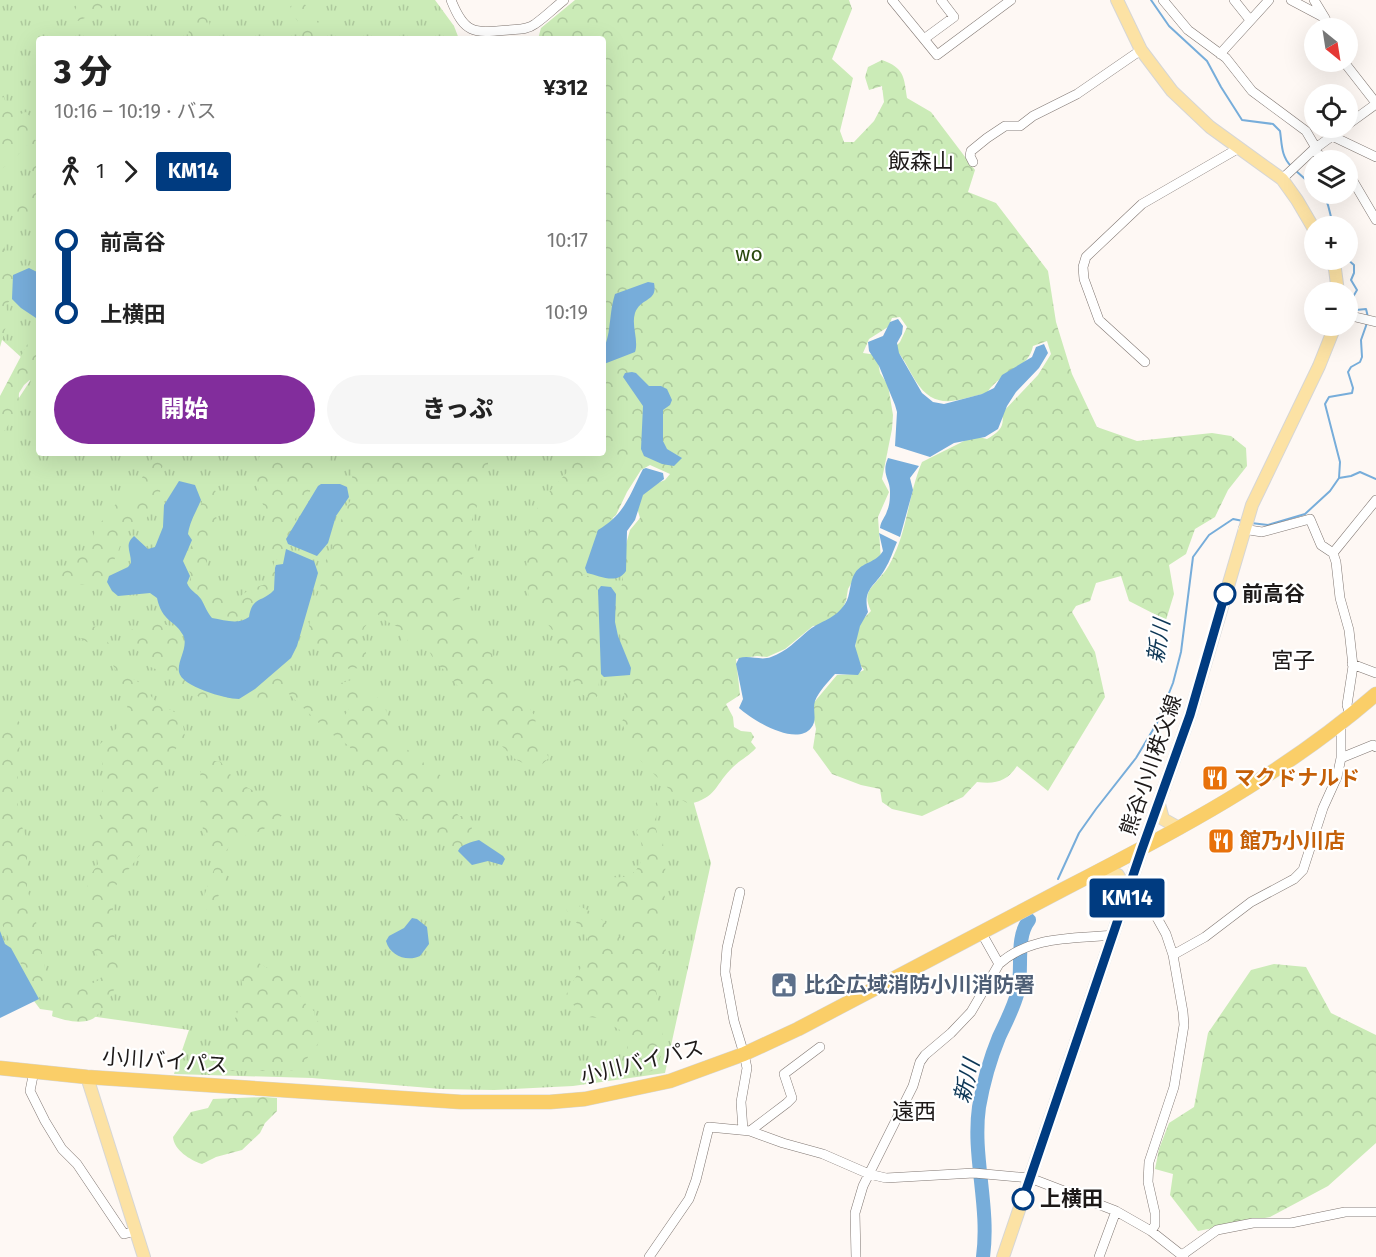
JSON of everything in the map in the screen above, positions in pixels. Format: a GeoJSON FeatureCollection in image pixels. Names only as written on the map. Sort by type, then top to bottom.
{"type":"FeatureCollection","features":[{"type":"Feature","properties":{"kind":"highway","name":"小川バイパス"},"geometry":{"type":"LineString","coordinates":[[0,1068],[87,1077],[462,1102],[550,1102],[585,1099],[670,1081],[744,1054],[798,1029],[1142,849],[1275,770],[1346,719],[1376,694]]}},
{"type":"Feature","properties":{"kind":"main road"},"geometry":{"type":"LineString","coordinates":[[1117,0],[1141,50],[1157,73],[1189,109],[1282,180],[1306,216]]}},
{"type":"Feature","properties":{"kind":"main road","name":"熊谷小川秩父線"},"geometry":{"type":"LineString","coordinates":[[1003,1257],[1190,715],[1243,528],[1266,472],[1319,366],[1331,336]]}},
{"type":"Feature","properties":{"kind":"main road"},"geometry":{"type":"LineString","coordinates":[[1159,804],[1163,819],[1179,828]]}},
{"type":"Feature","properties":{"kind":"main road"},"geometry":{"type":"LineString","coordinates":[[1101,870],[1118,875],[1124,886],[1126,899]]}},
{"type":"Feature","properties":{"kind":"main road"},"geometry":{"type":"LineString","coordinates":[[87,1077],[144,1257]]}},
{"type":"Feature","properties":{"kind":"street"},"geometry":{"type":"LineString","coordinates":[[451,0],[457,15],[465,25],[479,32],[527,28],[564,0]]}},
{"type":"Feature","properties":{"kind":"street"},"geometry":{"type":"LineString","coordinates":[[924,39],[954,17],[941,0]]}},
{"type":"Feature","properties":{"kind":"street"},"geometry":{"type":"LineString","coordinates":[[896,1],[937,55],[1011,0]]}},
{"type":"Feature","properties":{"kind":"street"},"geometry":{"type":"LineString","coordinates":[[1163,0],[1188,30],[1220,54],[1252,91],[1306,131],[1315,149]]}},
{"type":"Feature","properties":{"kind":"street"},"geometry":{"type":"LineString","coordinates":[[1234,0],[1250,20]]}},
{"type":"Feature","properties":{"kind":"street"},"geometry":{"type":"LineString","coordinates":[[1220,54],[1269,0]]}},
{"type":"Feature","properties":{"kind":"street"},"geometry":{"type":"LineString","coordinates":[[1291,0],[1325,18]]}},
{"type":"Feature","properties":{"kind":"street"},"geometry":{"type":"LineString","coordinates":[[1314,0],[1325,18]]}},
{"type":"Feature","properties":{"kind":"street"},"geometry":{"type":"LineString","coordinates":[[973,162],[970,156],[972,152],[996,131],[1005,126],[1020,126],[1033,116],[1090,86],[1141,50]]}},
{"type":"Feature","properties":{"kind":"street"},"geometry":{"type":"LineString","coordinates":[[1352,72],[1376,104],[1358,117]]}},
{"type":"Feature","properties":{"kind":"street"},"geometry":{"type":"LineString","coordinates":[[1282,180],[1329,138]]}},
{"type":"Feature","properties":{"kind":"street"},"geometry":{"type":"LineString","coordinates":[[1336,138],[1376,157]]}},
{"type":"Feature","properties":{"kind":"street"},"geometry":{"type":"LineString","coordinates":[[1145,362],[1099,320],[1084,279],[1083,267],[1086,257],[1142,204],[1239,148]]}},
{"type":"Feature","properties":{"kind":"street"},"geometry":{"type":"LineString","coordinates":[[1358,189],[1376,220]]}},
{"type":"Feature","properties":{"kind":"street"},"geometry":{"type":"LineString","coordinates":[[1358,318],[1376,322]]}},
{"type":"Feature","properties":{"kind":"street"},"geometry":{"type":"LineString","coordinates":[[1334,553],[1376,500]]}},
{"type":"Feature","properties":{"kind":"street"},"geometry":{"type":"LineString","coordinates":[[1173,955],[1205,936],[1251,902],[1294,879],[1303,870],[1323,808],[1337,777],[1341,758],[1352,664],[1349,630],[1340,598],[1334,553],[1321,545],[1310,519],[1262,532],[1243,528]]}},
{"type":"Feature","properties":{"kind":"street"},"geometry":{"type":"LineString","coordinates":[[1352,664],[1376,673]]}},
{"type":"Feature","properties":{"kind":"street"},"geometry":{"type":"LineString","coordinates":[[1341,758],[1375,745]]}},
{"type":"Feature","properties":{"kind":"street"},"geometry":{"type":"LineString","coordinates":[[1131,884],[1151,907],[1166,934],[1173,955],[1184,1025],[1174,1087],[1149,1162],[1148,1182],[1155,1213],[1155,1225],[1151,1231]]}},
{"type":"Feature","properties":{"kind":"street"},"geometry":{"type":"LineString","coordinates":[[740,892],[727,948],[725,972],[734,1021],[747,1068],[741,1102],[747,1130]]}},
{"type":"Feature","properties":{"kind":"street"},"geometry":{"type":"LineString","coordinates":[[981,933],[999,964]]}},
{"type":"Feature","properties":{"kind":"street"},"geometry":{"type":"LineString","coordinates":[[856,1257],[855,1213],[863,1186],[914,1086],[920,1062],[925,1055],[971,1012],[999,964],[1015,952],[1044,941],[1113,935]]}},
{"type":"Feature","properties":{"kind":"street"},"geometry":{"type":"LineString","coordinates":[[747,1130],[788,1104],[792,1098],[784,1074],[820,1047]]}},
{"type":"Feature","properties":{"kind":"street"},"geometry":{"type":"LineString","coordinates":[[34,1071],[30,1091],[62,1149],[77,1164],[124,1234],[136,1231]]}},
{"type":"Feature","properties":{"kind":"street"},"geometry":{"type":"LineString","coordinates":[[649,1257],[689,1199],[710,1126],[747,1130],[823,1154],[869,1174],[886,1178],[901,1179],[974,1173],[1030,1178],[1116,1211],[1151,1231],[1182,1256],[1217,1230],[1253,1223],[1291,1223],[1345,1212],[1376,1212]]}},
{"type":"Feature","properties":{"kind":"street"},"geometry":{"type":"LineString","coordinates":[[1099,1257],[1116,1211]]}},
{"type":"Feature","properties":{"kind":"green space"},"geometry":{"type":"Polygon","coordinates":[[[0,0],[435,0],[454,26],[458,36],[36,36],[36,456],[595,456],[711,863],[665,1073],[573,1086],[494,1090],[441,1089],[312,1078],[174,1074],[189,1030],[40,1009],[0,935],[0,427],[30,381],[22,358],[0,338],[0,0]]]}},
{"type":"Feature","properties":{"kind":"green space"},"geometry":{"type":"Polygon","coordinates":[[[80,0],[112,0],[94,14],[78,21],[71,18],[80,0]]]}},
{"type":"Feature","properties":{"kind":"green space"},"geometry":{"type":"Polygon","coordinates":[[[199,0],[206,2],[212,36],[188,36],[199,0]]]}},
{"type":"Feature","properties":{"kind":"green space","name":"wo"},"geometry":{"type":"Polygon","coordinates":[[[575,0],[849,0],[852,9],[832,59],[853,78],[840,131],[844,142],[854,142],[874,121],[884,102],[882,86],[869,90],[865,77],[868,67],[882,60],[895,66],[904,78],[907,98],[931,112],[975,170],[968,192],[996,203],[1048,271],[1056,322],[1072,374],[1097,427],[1137,441],[1212,433],[1231,436],[1246,448],[1247,466],[1228,490],[1215,517],[1195,529],[1186,554],[1169,565],[1174,594],[1166,620],[1129,601],[1121,576],[1096,583],[1090,601],[1076,606],[1072,612],[1095,652],[1105,697],[1048,791],[1017,766],[1005,779],[990,783],[977,782],[963,797],[922,816],[892,809],[882,802],[880,789],[861,785],[832,774],[813,748],[816,729],[811,706],[837,675],[856,674],[864,670],[854,656],[858,624],[871,611],[867,599],[869,591],[887,568],[899,544],[922,462],[974,436],[987,439],[998,431],[1003,422],[1002,413],[1038,375],[1051,354],[1047,341],[1033,346],[1025,361],[999,380],[987,393],[947,401],[930,397],[923,390],[894,348],[900,342],[907,327],[900,317],[892,318],[888,327],[869,339],[863,353],[877,355],[880,373],[888,385],[893,415],[882,479],[889,492],[878,517],[881,560],[858,571],[848,589],[840,614],[829,624],[813,626],[785,649],[767,657],[736,659],[740,695],[726,704],[733,717],[734,727],[741,731],[751,732],[754,737],[751,742],[756,748],[733,767],[715,790],[705,798],[689,804],[677,797],[632,752],[622,722],[627,709],[624,695],[628,678],[633,672],[619,631],[616,611],[617,593],[623,583],[622,559],[630,530],[640,518],[636,504],[646,488],[665,480],[670,474],[650,465],[641,470],[616,515],[593,535],[583,574],[596,582],[602,610],[599,629],[601,653],[598,695],[595,699],[581,693],[570,676],[552,659],[556,640],[549,625],[532,605],[527,588],[527,557],[531,525],[540,504],[571,467],[569,456],[606,456],[606,36],[539,36],[541,28],[575,0]]]}},
{"type":"Feature","properties":{"kind":"green space"},"geometry":{"type":"Polygon","coordinates":[[[293,2],[304,3],[322,28],[325,36],[301,36],[299,23],[290,10],[293,2]]]}},
{"type":"Feature","properties":{"kind":"green space"},"geometry":{"type":"Polygon","coordinates":[[[4,97],[7,108],[15,116],[26,112],[30,117],[30,134],[36,141],[36,215],[33,218],[21,219],[12,213],[11,208],[29,188],[32,152],[27,145],[0,170],[0,133],[2,129],[0,99],[4,97]]]}},
{"type":"Feature","properties":{"kind":"green space"},"geometry":{"type":"Polygon","coordinates":[[[0,228],[5,229],[4,251],[16,289],[6,305],[8,319],[0,347],[0,228]]]}},
{"type":"Feature","properties":{"kind":"green space"},"geometry":{"type":"Polygon","coordinates":[[[36,340],[36,375],[19,393],[18,411],[0,437],[0,396],[29,341],[36,340]]]}},
{"type":"Feature","properties":{"kind":"green space"},"geometry":{"type":"Polygon","coordinates":[[[153,456],[168,456],[161,470],[162,483],[157,506],[142,523],[126,526],[115,558],[101,578],[88,584],[70,585],[62,577],[60,570],[71,563],[91,543],[95,531],[109,511],[120,500],[133,495],[153,456]]]}},
{"type":"Feature","properties":{"kind":"green space"},"geometry":{"type":"Polygon","coordinates":[[[260,456],[330,456],[327,468],[315,480],[302,510],[295,519],[293,538],[284,545],[282,554],[272,552],[272,526],[258,489],[256,474],[260,456]]]}},
{"type":"Feature","properties":{"kind":"green space"},"geometry":{"type":"Polygon","coordinates":[[[353,456],[488,456],[488,476],[470,525],[477,553],[459,578],[475,592],[452,601],[450,611],[475,620],[479,632],[492,648],[494,665],[498,673],[516,690],[536,717],[534,731],[549,758],[539,767],[527,765],[515,759],[476,714],[451,676],[435,662],[427,647],[411,635],[405,644],[398,627],[376,613],[364,628],[360,639],[365,646],[367,660],[360,668],[349,669],[308,640],[310,618],[321,584],[323,566],[334,544],[344,511],[354,495],[351,465],[353,456]]]}},
{"type":"Feature","properties":{"kind":"green space"},"geometry":{"type":"Polygon","coordinates":[[[200,482],[209,482],[217,495],[217,523],[208,550],[207,570],[213,582],[230,603],[234,603],[250,590],[270,583],[274,563],[279,557],[288,560],[273,593],[256,600],[239,620],[211,615],[204,599],[191,585],[191,575],[185,561],[194,540],[193,524],[203,499],[199,489],[200,482]]]}},
{"type":"Feature","properties":{"kind":"green space"},"geometry":{"type":"Polygon","coordinates":[[[159,622],[169,626],[187,653],[270,667],[289,677],[324,712],[336,716],[345,715],[351,706],[341,683],[355,679],[374,693],[385,708],[390,721],[388,730],[393,745],[403,747],[422,759],[426,769],[437,772],[449,784],[452,808],[459,816],[468,816],[472,821],[472,845],[463,850],[437,842],[434,829],[428,821],[401,819],[392,812],[383,811],[375,805],[361,763],[349,746],[326,730],[287,692],[276,693],[264,703],[251,702],[232,705],[209,702],[180,687],[173,676],[148,666],[145,658],[125,638],[131,630],[159,622]]]}},
{"type":"Feature","properties":{"kind":"green space"},"geometry":{"type":"Polygon","coordinates":[[[83,626],[99,627],[105,639],[118,654],[120,662],[130,677],[140,683],[156,702],[178,714],[185,737],[171,755],[154,798],[146,847],[114,888],[112,925],[125,965],[111,996],[101,1011],[96,1017],[81,1022],[52,1016],[54,1003],[99,980],[106,971],[94,950],[91,908],[86,892],[91,874],[98,864],[97,859],[86,850],[85,842],[98,822],[101,812],[103,771],[100,744],[124,718],[128,704],[123,685],[112,663],[102,650],[76,636],[77,631],[83,626]]]}},
{"type":"Feature","properties":{"kind":"green space"},"geometry":{"type":"Polygon","coordinates":[[[12,714],[21,724],[18,817],[27,839],[27,889],[34,911],[49,990],[34,1001],[22,966],[0,920],[0,715],[12,714]]]}},
{"type":"Feature","properties":{"kind":"green space"},"geometry":{"type":"Polygon","coordinates":[[[210,760],[221,762],[232,776],[246,787],[263,794],[280,797],[286,802],[284,814],[261,831],[236,839],[225,852],[225,881],[214,906],[208,911],[201,904],[216,864],[203,831],[200,778],[201,767],[210,760]]]}},
{"type":"Feature","properties":{"kind":"green space"},"geometry":{"type":"Polygon","coordinates":[[[657,802],[659,810],[654,822],[658,836],[663,843],[666,877],[665,899],[658,922],[665,935],[666,955],[654,977],[661,1017],[662,1046],[661,1055],[652,1071],[642,1072],[632,1053],[627,1050],[627,1042],[620,1030],[599,1018],[588,1017],[565,998],[584,959],[588,943],[586,936],[566,909],[566,901],[594,914],[628,944],[635,943],[627,909],[611,889],[607,877],[628,876],[638,868],[642,850],[636,832],[649,810],[657,802]]]}},
{"type":"Feature","properties":{"kind":"green space"},"geometry":{"type":"Polygon","coordinates":[[[251,959],[290,980],[307,1006],[314,1011],[315,1019],[328,1030],[300,1068],[290,1071],[221,1071],[212,1067],[215,1054],[225,1042],[237,1014],[243,990],[239,966],[251,959]]]}},
{"type":"Feature","properties":{"kind":"green space"},"geometry":{"type":"Polygon","coordinates":[[[1274,964],[1306,967],[1331,1013],[1376,1035],[1376,1143],[1328,1186],[1270,1217],[1198,1231],[1170,1195],[1173,1174],[1155,1169],[1159,1149],[1169,1123],[1194,1107],[1208,1033],[1251,970],[1274,964]]]}},
{"type":"Feature","properties":{"kind":"green space"},"geometry":{"type":"Polygon","coordinates":[[[277,1098],[277,1111],[265,1123],[260,1133],[242,1150],[216,1157],[202,1164],[188,1157],[176,1146],[173,1137],[191,1112],[208,1108],[213,1099],[277,1098]]]}},
{"type":"Feature","properties":{"kind":"water"},"geometry":{"type":"Polygon","coordinates":[[[29,268],[36,272],[36,318],[12,299],[13,275],[29,268]]]}},
{"type":"Feature","properties":{"kind":"water"},"geometry":{"type":"Polygon","coordinates":[[[648,282],[654,283],[654,293],[641,304],[635,313],[635,352],[606,363],[606,342],[615,294],[648,282]]]}},
{"type":"Feature","properties":{"kind":"water"},"geometry":{"type":"Polygon","coordinates":[[[898,319],[903,326],[897,343],[899,353],[922,393],[933,402],[944,404],[982,394],[994,388],[1002,375],[1032,357],[1036,347],[1044,344],[1048,353],[1039,368],[1016,392],[1007,406],[998,429],[985,437],[954,443],[930,457],[895,446],[897,412],[879,366],[869,351],[868,342],[883,336],[890,322],[898,319]]]}},
{"type":"Feature","properties":{"kind":"water"},"geometry":{"type":"Polygon","coordinates":[[[632,372],[649,386],[661,386],[667,389],[672,400],[670,405],[663,410],[663,441],[667,449],[682,458],[674,466],[662,464],[644,456],[641,449],[643,406],[623,377],[625,373],[632,372]]]}},
{"type":"Feature","properties":{"kind":"water"},"geometry":{"type":"Polygon","coordinates":[[[888,458],[919,466],[910,478],[913,490],[900,537],[880,528],[890,501],[890,487],[885,468],[888,458]]]}},
{"type":"Feature","properties":{"kind":"water"},"geometry":{"type":"Polygon","coordinates":[[[643,469],[663,473],[664,479],[643,495],[635,520],[627,531],[626,571],[613,579],[587,573],[585,568],[598,530],[620,511],[643,469]]]}},
{"type":"Feature","properties":{"kind":"water"},"geometry":{"type":"Polygon","coordinates":[[[179,481],[195,485],[201,500],[190,525],[188,534],[192,540],[183,561],[190,576],[188,586],[201,599],[212,618],[236,621],[249,617],[252,606],[274,590],[275,568],[276,565],[283,564],[286,549],[314,561],[318,573],[297,646],[291,658],[255,689],[239,699],[204,691],[187,682],[179,672],[185,644],[183,635],[162,612],[157,598],[150,593],[118,596],[107,582],[109,576],[128,567],[131,563],[129,542],[134,536],[148,549],[155,547],[163,527],[164,505],[179,481]]]}},
{"type":"Feature","properties":{"kind":"water"},"geometry":{"type":"Polygon","coordinates":[[[321,484],[340,484],[347,487],[349,497],[336,516],[328,543],[317,556],[288,544],[286,539],[321,484]]]}},
{"type":"Feature","properties":{"kind":"water"},"geometry":{"type":"Polygon","coordinates":[[[879,533],[897,542],[887,566],[868,592],[868,612],[860,626],[855,646],[862,669],[858,675],[835,674],[817,697],[814,704],[813,725],[804,733],[795,735],[774,730],[745,713],[739,708],[743,699],[736,664],[739,658],[767,658],[776,655],[809,630],[837,613],[847,600],[855,573],[883,551],[879,533]]]}},
{"type":"Feature","properties":{"kind":"water"},"geometry":{"type":"Polygon","coordinates":[[[601,586],[611,587],[616,594],[615,622],[631,668],[630,675],[604,677],[601,674],[598,590],[601,586]]]}},
{"type":"Feature","properties":{"kind":"water"},"geometry":{"type":"Polygon","coordinates":[[[479,840],[503,856],[505,859],[502,865],[488,861],[472,865],[458,851],[464,845],[479,840]]]}},
{"type":"Feature","properties":{"kind":"water"},"geometry":{"type":"Polygon","coordinates":[[[412,918],[427,927],[429,944],[420,956],[405,958],[391,951],[386,941],[389,936],[404,928],[412,918]]]}},
{"type":"Feature","properties":{"kind":"water"},"geometry":{"type":"Polygon","coordinates":[[[0,931],[5,944],[11,948],[39,999],[0,1018],[0,931]]]}},
{"type":"Feature","properties":{"kind":"waterway"},"geometry":{"type":"LineString","coordinates":[[1151,0],[1169,26],[1207,61],[1242,120],[1273,124],[1280,131],[1284,154],[1291,166]]}},
{"type":"Feature","properties":{"kind":"waterway"},"geometry":{"type":"LineString","coordinates":[[1295,170],[1304,178]]}},
{"type":"Feature","properties":{"kind":"waterway"},"geometry":{"type":"LineString","coordinates":[[1328,204],[1331,216]]}},
{"type":"Feature","properties":{"kind":"waterway"},"geometry":{"type":"LineString","coordinates":[[1354,270],[1351,280],[1357,290],[1350,302],[1352,308],[1356,310],[1366,309],[1368,317]]}},
{"type":"Feature","properties":{"kind":"waterway"},"geometry":{"type":"LineString","coordinates":[[1251,523],[1268,525],[1305,514],[1330,491],[1339,478],[1340,462],[1325,404],[1329,397],[1352,393],[1353,388],[1348,372],[1351,367],[1360,362],[1362,357],[1361,340],[1367,323]]}},
{"type":"Feature","properties":{"kind":"waterway"},"geometry":{"type":"LineString","coordinates":[[1339,478],[1360,472],[1376,479]]}},
{"type":"Feature","properties":{"kind":"waterway","name":"新川"},"geometry":{"type":"LineString","coordinates":[[1058,879],[1079,833],[1136,758],[1157,723],[1173,683],[1181,652],[1193,557],[1209,535],[1233,519],[1243,521]]}},
{"type":"Feature","properties":{"kind":"waterway","name":"新川"},"geometry":{"type":"LineString","coordinates":[[983,1257],[985,1238],[977,1125],[979,1107],[993,1054],[1018,991],[1022,936],[1029,920]]}},
{"type":"Feature","properties":{"kind":"bus line","name":"KM14"},"geometry":{"type":"LineString","coordinates":[[1023,1199],[1190,715],[1225,594]]}},
{"type":"Feature","properties":{"kind":"place","name":"前高谷"},"geometry":{"type":"Point","coordinates":[1225,594]}},
{"type":"Feature","properties":{"kind":"place","name":"マクドナルド"},"geometry":{"type":"Point","coordinates":[1215,778]}},
{"type":"Feature","properties":{"kind":"place","name":"館乃小川店"},"geometry":{"type":"Point","coordinates":[1221,841]}},
{"type":"Feature","properties":{"kind":"place","name":"比企広域消防小川消防署"},"geometry":{"type":"Point","coordinates":[784,985]}},
{"type":"Feature","properties":{"kind":"place","name":"上横田"},"geometry":{"type":"Point","coordinates":[1023,1199]}},
{"type":"Feature","properties":{"kind":"district","name":"飯森山"},"geometry":{"type":"Point","coordinates":[921,161]}},
{"type":"Feature","properties":{"kind":"district","name":"宮子"},"geometry":{"type":"Point","coordinates":[1293,660]}},
{"type":"Feature","properties":{"kind":"district","name":"遠西"},"geometry":{"type":"Point","coordinates":[914,1111]}}]}
